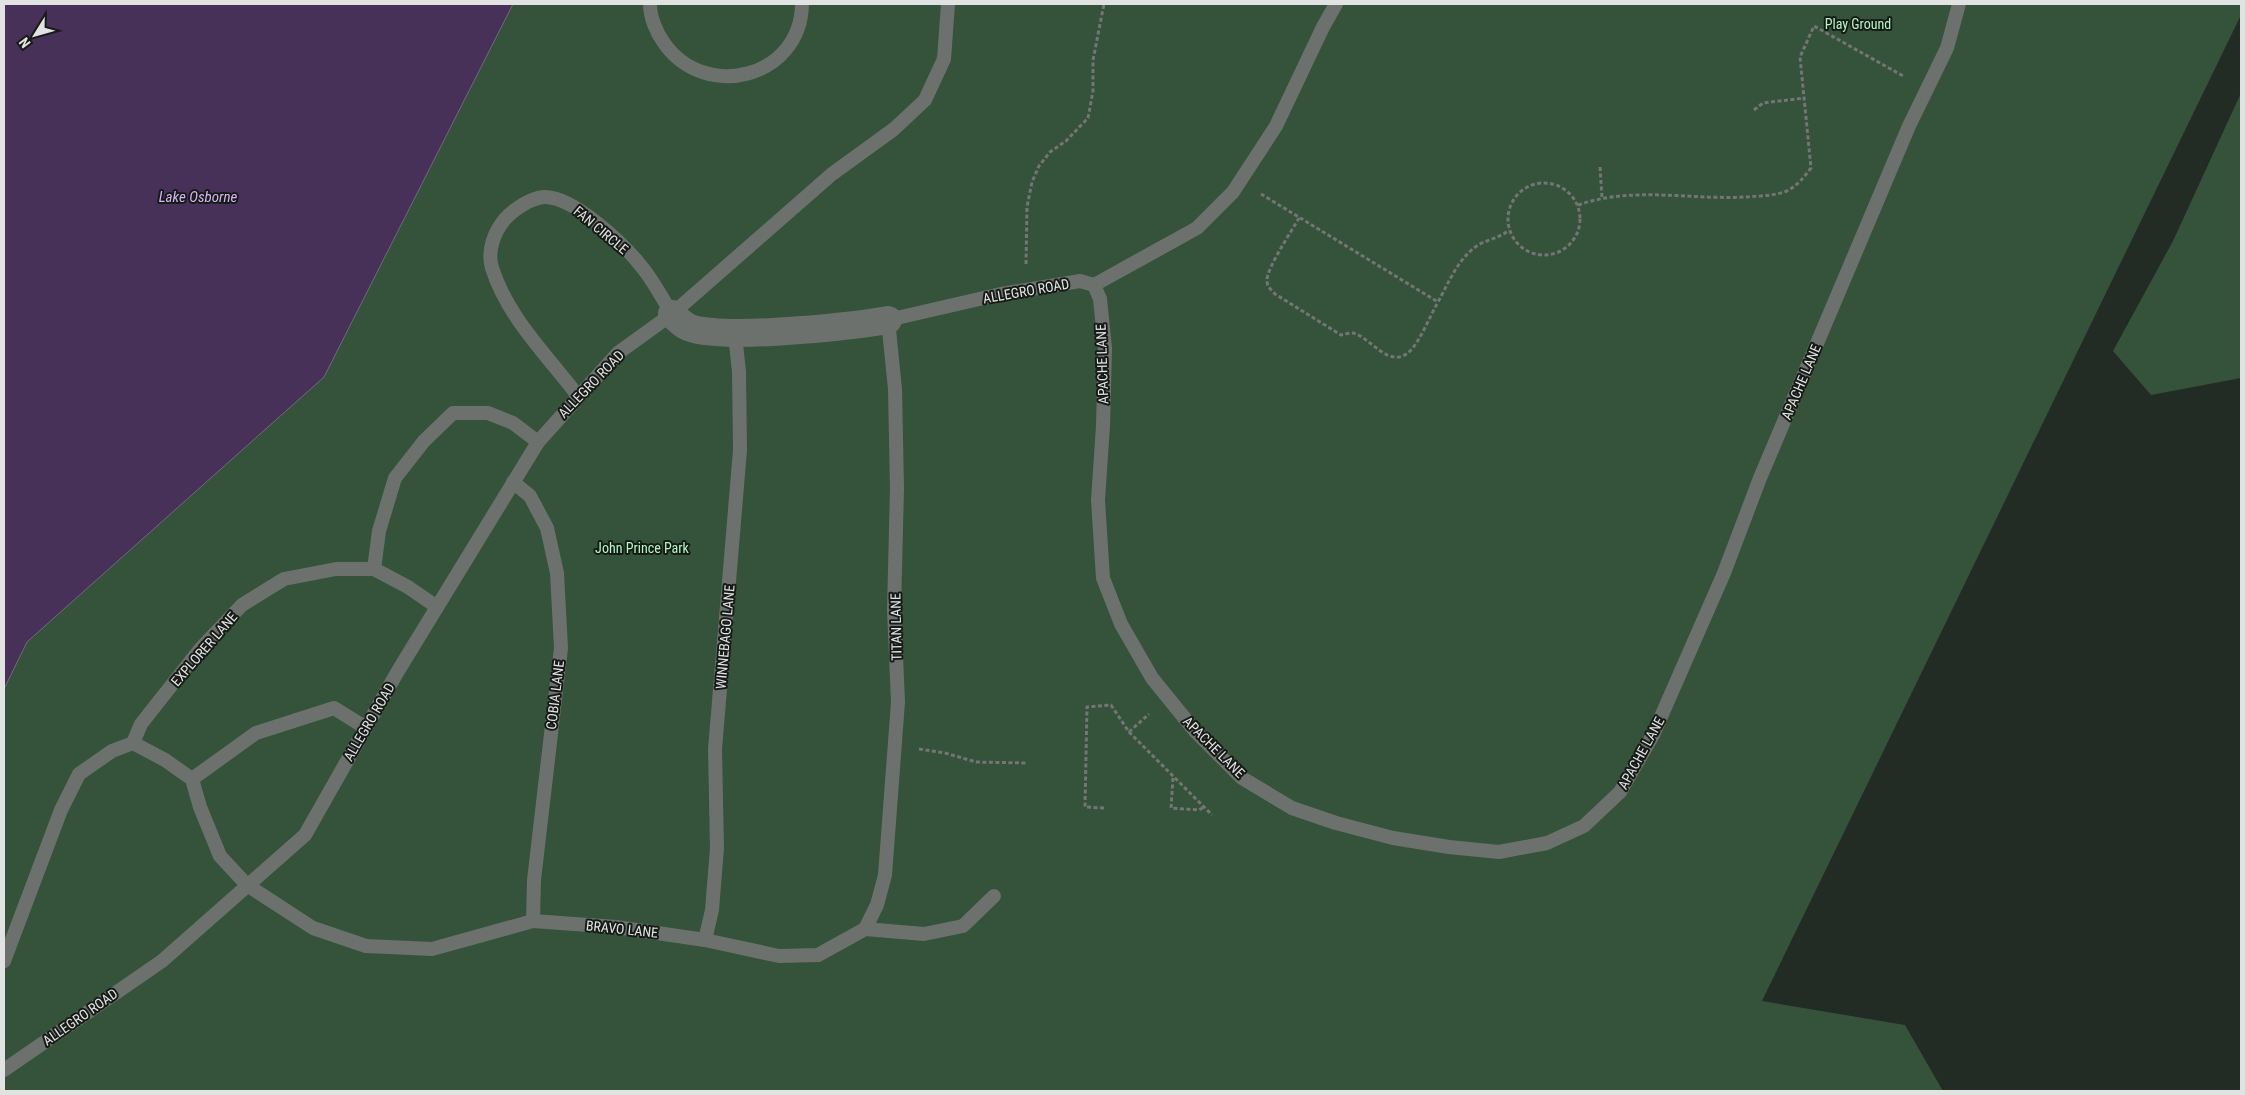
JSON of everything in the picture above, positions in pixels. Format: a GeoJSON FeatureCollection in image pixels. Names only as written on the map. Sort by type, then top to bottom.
{"type":"FeatureCollection","features":[{"type":"Feature","properties":{"kind":"street","name":"ALLEGRO ROAD"},"geometry":{"type":"LineString","coordinates":[[672,314],[687,327],[735,334],[858,325],[888,320]]}},
{"type":"Feature","properties":{"kind":"lane"},"geometry":{"type":"LineString","coordinates":[[650,4],[656,32],[672,54],[690,68],[714,76],[738,77],[761,70],[780,56],[795,36],[802,14],[802,4]]}},
{"type":"Feature","properties":{"kind":"lane","name":"ALLEGRO ROAD"},"geometry":{"type":"LineString","coordinates":[[4,1070],[162,961],[304,835],[437,608],[538,442],[618,354],[672,314],[832,174],[894,129],[925,100],[944,59],[948,4]]}},
{"type":"Feature","properties":{"kind":"lane"},"geometry":{"type":"LineString","coordinates":[[1094,285],[1197,228],[1233,192],[1276,126],[1323,27],[1336,4]]}},
{"type":"Feature","properties":{"kind":"lane","name":"APACHE LANE"},"geometry":{"type":"LineString","coordinates":[[1094,285],[1100,299],[1104,348],[1103,426],[1098,500],[1103,578],[1121,624],[1152,678],[1195,731],[1242,778],[1292,808],[1336,823],[1393,838],[1449,847],[1499,852],[1546,843],[1584,826],[1620,792],[1653,735],[1724,573],[1760,478],[1854,256],[1947,48],[1959,4]]}},
{"type":"Feature","properties":{"kind":"lane","name":"FAN CIRCLE"},"geometry":{"type":"LineString","coordinates":[[578,396],[506,303],[492,267],[490,255],[493,238],[505,219],[517,209],[533,200],[544,197],[569,204],[604,229],[641,265],[672,314]]}},
{"type":"Feature","properties":{"kind":"lane","name":"ALLEGRO ROAD"},"geometry":{"type":"LineString","coordinates":[[888,320],[1030,289],[1080,281],[1094,285]]}},
{"type":"Feature","properties":{"kind":"lane","name":"TITAN LANE"},"geometry":{"type":"LineString","coordinates":[[865,929],[877,905],[885,875],[898,702],[894,610],[897,488],[895,389],[888,320]]}},
{"type":"Feature","properties":{"kind":"lane","name":"WINNEBAGO LANE"},"geometry":{"type":"LineString","coordinates":[[705,940],[712,910],[717,848],[716,749],[740,450],[739,372],[735,334]]}},
{"type":"Feature","properties":{"kind":"lane"},"geometry":{"type":"LineString","coordinates":[[437,608],[408,587],[374,569],[379,531],[394,478],[424,441],[453,413],[488,413],[513,423],[538,442]]}},
{"type":"Feature","properties":{"kind":"lane","name":"COBIA LANE"},"geometry":{"type":"LineString","coordinates":[[513,482],[530,496],[547,528],[557,573],[561,648],[535,870],[533,921]]}},
{"type":"Feature","properties":{"kind":"lane","name":"EXPLORER LANE"},"geometry":{"type":"LineString","coordinates":[[133,743],[141,724],[183,670],[242,605],[284,579],[336,570],[374,569]]}},
{"type":"Feature","properties":{"kind":"lane"},"geometry":{"type":"LineString","coordinates":[[4,961],[62,810],[80,774],[112,751],[133,743],[165,760],[192,779],[256,733],[302,717],[334,708],[366,728]]}},
{"type":"Feature","properties":{"kind":"lane","name":"BRAVO LANE"},"geometry":{"type":"LineString","coordinates":[[192,779],[200,807],[220,856],[248,885],[313,928],[366,946],[432,949],[533,921],[616,927],[705,940],[779,956],[818,955],[865,929]]}},
{"type":"Feature","properties":{"kind":"lane"},"geometry":{"type":"LineString","coordinates":[[865,929],[924,934],[962,926],[994,896]]}},
{"type":"Feature","properties":{"kind":"path"},"geometry":{"type":"LineString","coordinates":[[1030,289],[1025,258],[1027,206],[1032,182],[1039,166],[1050,152],[1075,133],[1088,118],[1093,92],[1093,60],[1104,4]]}},
{"type":"Feature","properties":{"kind":"path"},"geometry":{"type":"LineString","coordinates":[[1578,205],[1602,198],[1655,194],[1722,198],[1765,196],[1786,191],[1802,181],[1811,168],[1800,57],[1814,26],[1927,90]]}},
{"type":"Feature","properties":{"kind":"path"},"geometry":{"type":"LineString","coordinates":[[1754,110],[1763,103],[1804,98]]}},
{"type":"Feature","properties":{"kind":"path"},"geometry":{"type":"LineString","coordinates":[[1600,167],[1602,198]]}},
{"type":"Feature","properties":{"kind":"path"},"geometry":{"type":"LineString","coordinates":[[1240,181],[1438,302]]}},
{"type":"Feature","properties":{"kind":"path"},"geometry":{"type":"LineString","coordinates":[[1538,183],[1551,184],[1562,188],[1578,205],[1580,219],[1578,230],[1573,240],[1565,249],[1555,254],[1544,256],[1532,254],[1522,249],[1509,230],[1507,218],[1510,206],[1516,195],[1527,187],[1538,183]]}},
{"type":"Feature","properties":{"kind":"path"},"geometry":{"type":"LineString","coordinates":[[1300,218],[1270,268],[1266,281],[1270,289],[1274,294],[1341,335],[1354,333],[1384,354],[1394,357],[1405,355],[1412,349],[1466,255],[1479,245],[1509,230]]}},
{"type":"Feature","properties":{"kind":"path"},"geometry":{"type":"LineString","coordinates":[[1104,808],[1085,807],[1087,707],[1111,705],[1129,732],[1212,815]]}},
{"type":"Feature","properties":{"kind":"path"},"geometry":{"type":"LineString","coordinates":[[895,746],[945,753],[976,762],[1026,763]]}},
{"type":"Feature","properties":{"kind":"path"},"geometry":{"type":"LineString","coordinates":[[1174,777],[1170,808],[1199,810],[1204,807]]}},
{"type":"Feature","properties":{"kind":"shaded area"},"geometry":{"type":"Polygon","coordinates":[[[2241,4],[2241,1091],[1943,1091],[1905,1025],[1762,1001],[2241,4]]]}},
{"type":"Feature","properties":{"kind":"green space","name":"John Prince Park"},"geometry":{"type":"Polygon","coordinates":[[[4,4],[2241,4],[2241,15],[1762,1001],[1905,1025],[1943,1091],[4,1091],[4,4]]]}},
{"type":"Feature","properties":{"kind":"green space"},"geometry":{"type":"Polygon","coordinates":[[[2241,93],[2241,378],[2151,395],[2113,351],[2173,241],[2241,93]]]}},
{"type":"Feature","properties":{"kind":"water","name":"Lake Osborne"},"geometry":{"type":"Polygon","coordinates":[[[4,4],[513,4],[324,377],[27,642],[4,689],[4,4]]]}},
{"type":"Feature","properties":{"kind":"park label","name":"Play Ground"},"geometry":{"type":"Point","coordinates":[1858,24]}}]}
